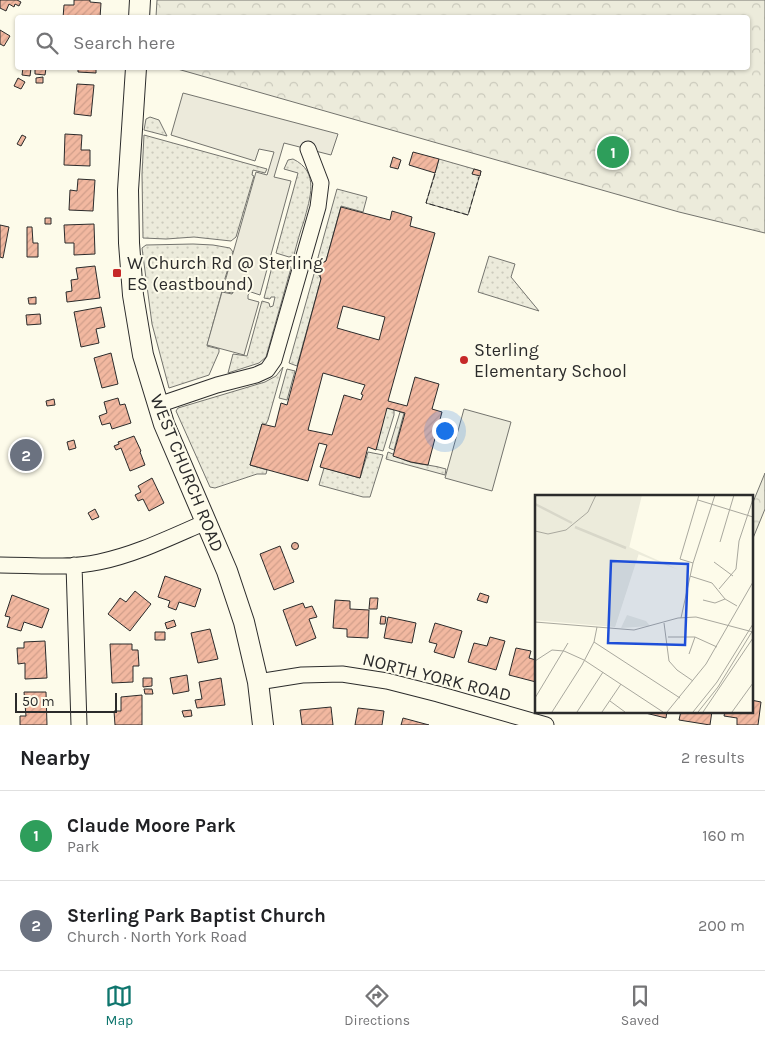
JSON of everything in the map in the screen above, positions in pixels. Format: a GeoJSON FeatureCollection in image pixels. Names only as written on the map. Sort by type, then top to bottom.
{"type":"FeatureCollection","features":[{"type":"Feature","properties":{"kind":"main road"},"geometry":{"type":"LineString","coordinates":[[139,15],[140,0]]}},
{"type":"Feature","properties":{"kind":"main road","name":"WEST CHURCH ROAD"},"geometry":{"type":"LineString","coordinates":[[136,70],[128,190],[129,243],[133,295],[143,355],[164,424],[227,571],[244,622],[258,682],[263,725]]}},
{"type":"Feature","properties":{"kind":"street"},"geometry":{"type":"LineString","coordinates":[[158,405],[217,385],[256,375],[267,370],[274,360],[318,207],[321,183],[308,149]]}},
{"type":"Feature","properties":{"kind":"street"},"geometry":{"type":"LineString","coordinates":[[0,565],[74,566],[99,562],[142,550],[206,522]]}},
{"type":"Feature","properties":{"kind":"street"},"geometry":{"type":"LineString","coordinates":[[74,566],[79,725]]}},
{"type":"Feature","properties":{"kind":"street","name":"NORTH YORK ROAD"},"geometry":{"type":"LineString","coordinates":[[258,682],[302,675],[342,674],[387,681],[546,725]]}},
{"type":"Feature","properties":{"kind":"green space"},"geometry":{"type":"Polygon","coordinates":[[[157,0],[765,0],[765,233],[679,212],[181,70],[750,70],[750,15],[156,15],[157,0]]]}},
{"type":"Feature","properties":{"kind":"green space"},"geometry":{"type":"Polygon","coordinates":[[[150,117],[159,120],[167,136],[144,130],[146,119],[150,117]]]}},
{"type":"Feature","properties":{"kind":"green space"},"geometry":{"type":"Polygon","coordinates":[[[144,135],[267,169],[265,173],[253,170],[252,175],[254,176],[236,237],[231,241],[194,237],[143,238],[142,174],[144,135]]]}},
{"type":"Feature","properties":{"kind":"green space"},"geometry":{"type":"Polygon","coordinates":[[[293,159],[307,171],[311,186],[309,203],[294,255],[289,257],[276,253],[298,173],[284,169],[288,160],[293,159]]]}},
{"type":"Feature","properties":{"kind":"green space"},"geometry":{"type":"Polygon","coordinates":[[[439,159],[481,171],[468,215],[426,203],[439,159]]]}},
{"type":"Feature","properties":{"kind":"green space"},"geometry":{"type":"Polygon","coordinates":[[[337,189],[367,197],[363,212],[341,206],[326,261],[319,265],[317,261],[337,189]]]}},
{"type":"Feature","properties":{"kind":"green space"},"geometry":{"type":"Polygon","coordinates":[[[193,244],[230,248],[233,252],[223,285],[234,288],[234,291],[232,293],[222,291],[207,346],[219,349],[209,375],[169,388],[152,324],[142,248],[146,245],[193,244]]]}},
{"type":"Feature","properties":{"kind":"green space"},"geometry":{"type":"Polygon","coordinates":[[[489,256],[515,264],[511,277],[539,311],[478,292],[489,256]]]}},
{"type":"Feature","properties":{"kind":"green space"},"geometry":{"type":"Polygon","coordinates":[[[274,259],[288,263],[291,268],[266,357],[259,363],[228,373],[233,354],[247,356],[262,301],[269,303],[270,307],[273,306],[275,297],[270,299],[264,298],[274,259]]]}},
{"type":"Feature","properties":{"kind":"green space"},"geometry":{"type":"Polygon","coordinates":[[[317,272],[321,279],[297,366],[289,363],[314,274],[317,272]]]}},
{"type":"Feature","properties":{"kind":"green space"},"geometry":{"type":"Polygon","coordinates":[[[283,367],[268,420],[266,424],[262,424],[250,465],[267,470],[266,474],[257,474],[215,488],[210,487],[176,411],[178,408],[265,382],[276,376],[283,367]]]}},
{"type":"Feature","properties":{"kind":"green space"},"geometry":{"type":"Polygon","coordinates":[[[287,369],[295,371],[287,400],[279,398],[287,369]]]}},
{"type":"Feature","properties":{"kind":"green space"},"geometry":{"type":"Polygon","coordinates":[[[386,408],[394,410],[394,415],[383,451],[376,449],[386,408]]]}},
{"type":"Feature","properties":{"kind":"green space"},"geometry":{"type":"Polygon","coordinates":[[[464,409],[511,422],[492,491],[445,478],[464,409]]]}},
{"type":"Feature","properties":{"kind":"green space"},"geometry":{"type":"Polygon","coordinates":[[[400,412],[404,413],[394,450],[389,448],[400,412]]]}},
{"type":"Feature","properties":{"kind":"green space"},"geometry":{"type":"Polygon","coordinates":[[[368,452],[383,455],[370,497],[363,497],[319,485],[324,468],[360,478],[368,452]]]}},
{"type":"Feature","properties":{"kind":"green space"},"geometry":{"type":"Polygon","coordinates":[[[388,452],[407,461],[446,469],[445,475],[386,459],[388,452]]]}},
{"type":"Feature","properties":{"kind":"green space"},"geometry":{"type":"Polygon","coordinates":[[[765,473],[765,509],[752,541],[752,505],[765,473]]]}},
{"type":"Feature","properties":{"kind":"shaded area"},"geometry":{"type":"Polygon","coordinates":[[[183,93],[338,134],[331,155],[284,143],[274,177],[291,181],[260,295],[251,292],[248,295],[248,299],[259,302],[244,355],[207,345],[222,292],[232,294],[234,291],[234,289],[224,285],[256,172],[267,175],[274,152],[259,149],[255,161],[171,135],[183,93]]]}},
{"type":"Feature","properties":{"kind":"building"},"geometry":{"type":"Polygon","coordinates":[[[0,0],[17,0],[21,2],[19,6],[15,4],[14,7],[9,4],[6,11],[0,8],[0,0]]]}},
{"type":"Feature","properties":{"kind":"building"},"geometry":{"type":"Polygon","coordinates":[[[74,0],[90,0],[90,2],[101,3],[100,15],[63,15],[64,5],[74,5],[74,0]]]}},
{"type":"Feature","properties":{"kind":"building"},"geometry":{"type":"Polygon","coordinates":[[[0,30],[10,36],[4,46],[0,44],[0,30]]]}},
{"type":"Feature","properties":{"kind":"building"},"geometry":{"type":"Polygon","coordinates":[[[23,70],[31,70],[30,76],[22,75],[23,70]]]}},
{"type":"Feature","properties":{"kind":"building"},"geometry":{"type":"Polygon","coordinates":[[[35,70],[46,70],[45,75],[35,74],[35,70]]]}},
{"type":"Feature","properties":{"kind":"building"},"geometry":{"type":"Polygon","coordinates":[[[78,70],[96,70],[96,73],[78,72],[78,70]]]}},
{"type":"Feature","properties":{"kind":"building"},"geometry":{"type":"Polygon","coordinates":[[[43,77],[43,83],[36,83],[36,78],[43,77]]]}},
{"type":"Feature","properties":{"kind":"building"},"geometry":{"type":"Polygon","coordinates":[[[18,78],[25,82],[21,89],[14,86],[18,78]]]}},
{"type":"Feature","properties":{"kind":"building"},"geometry":{"type":"Polygon","coordinates":[[[77,84],[94,85],[91,116],[74,114],[77,84]]]}},
{"type":"Feature","properties":{"kind":"building"},"geometry":{"type":"Polygon","coordinates":[[[65,134],[82,135],[81,150],[90,150],[90,166],[64,165],[65,134]]]}},
{"type":"Feature","properties":{"kind":"building"},"geometry":{"type":"Polygon","coordinates":[[[22,135],[26,137],[21,146],[17,144],[22,135]]]}},
{"type":"Feature","properties":{"kind":"building"},"geometry":{"type":"Polygon","coordinates":[[[413,152],[439,159],[435,173],[409,165],[413,152]]]}},
{"type":"Feature","properties":{"kind":"building"},"geometry":{"type":"Polygon","coordinates":[[[393,157],[401,160],[398,169],[390,167],[393,157]]]}},
{"type":"Feature","properties":{"kind":"building"},"geometry":{"type":"Polygon","coordinates":[[[474,169],[481,171],[480,176],[472,174],[474,169]]]}},
{"type":"Feature","properties":{"kind":"building"},"geometry":{"type":"Polygon","coordinates":[[[78,179],[95,180],[93,211],[69,210],[70,190],[77,191],[78,179]]]}},
{"type":"Feature","properties":{"kind":"building","name":"Sterling Elementary School"},"geometry":{"type":"Polygon","coordinates":[[[341,207],[390,220],[392,211],[412,217],[410,226],[435,233],[388,401],[407,406],[415,377],[439,384],[432,409],[442,412],[428,465],[393,456],[405,413],[387,408],[376,450],[368,447],[360,478],[320,467],[327,445],[319,443],[308,481],[250,465],[262,424],[275,427],[281,403],[287,405],[321,279],[318,268],[326,261],[341,207]],[[343,306],[337,328],[379,340],[385,317],[343,306]],[[323,373],[308,430],[332,435],[344,395],[361,400],[363,395],[361,394],[365,385],[323,373]]]}},
{"type":"Feature","properties":{"kind":"building"},"geometry":{"type":"Polygon","coordinates":[[[45,218],[51,218],[51,224],[45,224],[45,218]]]}},
{"type":"Feature","properties":{"kind":"building"},"geometry":{"type":"Polygon","coordinates":[[[94,224],[95,254],[74,255],[74,243],[65,243],[64,225],[94,224]]]}},
{"type":"Feature","properties":{"kind":"building"},"geometry":{"type":"Polygon","coordinates":[[[0,225],[9,227],[3,258],[0,257],[0,225]]]}},
{"type":"Feature","properties":{"kind":"building"},"geometry":{"type":"Polygon","coordinates":[[[27,227],[32,227],[33,243],[38,243],[38,257],[27,257],[27,227]]]}},
{"type":"Feature","properties":{"kind":"building"},"geometry":{"type":"Polygon","coordinates":[[[95,266],[100,298],[67,302],[66,292],[72,291],[71,280],[78,279],[76,268],[95,266]]]}},
{"type":"Feature","properties":{"kind":"building"},"geometry":{"type":"Polygon","coordinates":[[[36,297],[36,304],[29,304],[28,298],[36,297]]]}},
{"type":"Feature","properties":{"kind":"building"},"geometry":{"type":"Polygon","coordinates":[[[101,307],[105,327],[96,329],[99,343],[81,347],[74,312],[101,307]]]}},
{"type":"Feature","properties":{"kind":"building"},"geometry":{"type":"Polygon","coordinates":[[[40,314],[41,324],[27,325],[26,315],[40,314]]]}},
{"type":"Feature","properties":{"kind":"building"},"geometry":{"type":"Polygon","coordinates":[[[111,353],[118,384],[102,388],[94,358],[111,353]]]}},
{"type":"Feature","properties":{"kind":"building"},"geometry":{"type":"Polygon","coordinates":[[[118,398],[120,405],[125,404],[131,423],[112,429],[110,423],[102,425],[99,416],[107,413],[104,402],[118,398]]]}},
{"type":"Feature","properties":{"kind":"building"},"geometry":{"type":"Polygon","coordinates":[[[54,399],[55,405],[47,406],[46,401],[54,399]]]}},
{"type":"Feature","properties":{"kind":"building"},"geometry":{"type":"Polygon","coordinates":[[[134,436],[145,465],[130,471],[121,448],[116,450],[114,446],[119,444],[118,442],[134,436]]]}},
{"type":"Feature","properties":{"kind":"building"},"geometry":{"type":"Polygon","coordinates":[[[74,440],[76,448],[69,450],[67,442],[74,440]]]}},
{"type":"Feature","properties":{"kind":"building"},"geometry":{"type":"Polygon","coordinates":[[[152,478],[164,503],[149,511],[143,499],[138,501],[135,495],[141,492],[138,486],[152,478]]]}},
{"type":"Feature","properties":{"kind":"building"},"geometry":{"type":"Polygon","coordinates":[[[95,509],[99,517],[92,520],[88,513],[95,509]]]}},
{"type":"Feature","properties":{"kind":"building"},"geometry":{"type":"Polygon","coordinates":[[[295,542],[299,546],[295,550],[291,546],[295,542]]]}},
{"type":"Feature","properties":{"kind":"building"},"geometry":{"type":"Polygon","coordinates":[[[280,546],[294,582],[274,590],[260,554],[280,546]]]}},
{"type":"Feature","properties":{"kind":"building"},"geometry":{"type":"Polygon","coordinates":[[[165,576],[201,589],[195,607],[179,602],[176,610],[168,607],[170,601],[158,597],[165,576]]]}},
{"type":"Feature","properties":{"kind":"building"},"geometry":{"type":"Polygon","coordinates":[[[135,591],[151,604],[130,631],[108,614],[120,598],[126,602],[135,591]]]}},
{"type":"Feature","properties":{"kind":"building"},"geometry":{"type":"Polygon","coordinates":[[[480,593],[489,596],[487,603],[477,600],[480,593]]]}},
{"type":"Feature","properties":{"kind":"building"},"geometry":{"type":"Polygon","coordinates":[[[12,595],[49,609],[42,628],[24,622],[21,631],[7,627],[10,617],[5,616],[12,595]]]}},
{"type":"Feature","properties":{"kind":"building"},"geometry":{"type":"Polygon","coordinates":[[[370,598],[378,598],[377,609],[369,609],[370,598]]]}},
{"type":"Feature","properties":{"kind":"building"},"geometry":{"type":"Polygon","coordinates":[[[335,600],[350,601],[350,609],[369,610],[368,638],[347,637],[347,629],[333,628],[335,600]]]}},
{"type":"Feature","properties":{"kind":"building"},"geometry":{"type":"Polygon","coordinates":[[[303,603],[305,608],[312,606],[317,617],[309,619],[316,638],[296,646],[283,610],[303,603]]]}},
{"type":"Feature","properties":{"kind":"building"},"geometry":{"type":"Polygon","coordinates":[[[381,616],[386,617],[385,624],[380,624],[381,616]]]}},
{"type":"Feature","properties":{"kind":"building"},"geometry":{"type":"Polygon","coordinates":[[[388,617],[416,623],[412,643],[384,638],[388,617]]]}},
{"type":"Feature","properties":{"kind":"building"},"geometry":{"type":"Polygon","coordinates":[[[174,620],[176,626],[167,629],[165,623],[174,620]]]}},
{"type":"Feature","properties":{"kind":"building"},"geometry":{"type":"Polygon","coordinates":[[[435,623],[462,631],[454,658],[434,652],[437,644],[429,642],[435,623]]]}},
{"type":"Feature","properties":{"kind":"building"},"geometry":{"type":"Polygon","coordinates":[[[210,629],[218,659],[198,663],[191,633],[210,629]]]}},
{"type":"Feature","properties":{"kind":"building"},"geometry":{"type":"Polygon","coordinates":[[[155,632],[165,632],[165,640],[155,640],[155,632]]]}},
{"type":"Feature","properties":{"kind":"building"},"geometry":{"type":"Polygon","coordinates":[[[490,637],[505,641],[496,670],[468,662],[474,643],[487,646],[490,637]]]}},
{"type":"Feature","properties":{"kind":"building"},"geometry":{"type":"Polygon","coordinates":[[[45,641],[47,678],[25,679],[25,663],[18,664],[17,648],[24,648],[24,642],[45,641]]]}},
{"type":"Feature","properties":{"kind":"building"},"geometry":{"type":"Polygon","coordinates":[[[110,644],[132,644],[132,650],[138,650],[139,666],[133,666],[133,682],[112,683],[110,644]]]}},
{"type":"Feature","properties":{"kind":"building"},"geometry":{"type":"Polygon","coordinates":[[[516,648],[531,651],[529,658],[535,660],[535,682],[509,675],[516,648]]]}},
{"type":"Feature","properties":{"kind":"building"},"geometry":{"type":"Polygon","coordinates":[[[187,675],[189,691],[173,694],[170,678],[187,675]]]}},
{"type":"Feature","properties":{"kind":"building"},"geometry":{"type":"Polygon","coordinates":[[[143,678],[152,678],[152,686],[143,687],[143,678]]]}},
{"type":"Feature","properties":{"kind":"building"},"geometry":{"type":"Polygon","coordinates":[[[221,678],[225,705],[197,708],[195,700],[202,699],[199,682],[221,678]]]}},
{"type":"Feature","properties":{"kind":"building"},"geometry":{"type":"Polygon","coordinates":[[[144,689],[152,689],[153,694],[145,694],[144,689]]]}},
{"type":"Feature","properties":{"kind":"building"},"geometry":{"type":"Polygon","coordinates":[[[24,692],[46,692],[47,725],[20,725],[20,716],[26,716],[24,692]]]}},
{"type":"Feature","properties":{"kind":"building"},"geometry":{"type":"Polygon","coordinates":[[[142,695],[142,725],[115,725],[114,711],[121,711],[121,697],[142,695]]]}},
{"type":"Feature","properties":{"kind":"building"},"geometry":{"type":"Polygon","coordinates":[[[752,700],[761,702],[758,725],[737,725],[737,718],[724,716],[725,712],[752,712],[752,700]]]}},
{"type":"Feature","properties":{"kind":"building"},"geometry":{"type":"Polygon","coordinates":[[[331,707],[333,725],[302,725],[300,710],[331,707]]]}},
{"type":"Feature","properties":{"kind":"building"},"geometry":{"type":"Polygon","coordinates":[[[358,708],[384,711],[382,725],[355,725],[358,708]]]}},
{"type":"Feature","properties":{"kind":"building"},"geometry":{"type":"Polygon","coordinates":[[[191,710],[192,716],[184,717],[182,711],[191,710]]]}},
{"type":"Feature","properties":{"kind":"building"},"geometry":{"type":"Polygon","coordinates":[[[641,712],[667,712],[666,718],[641,712]]]}},
{"type":"Feature","properties":{"kind":"building"},"geometry":{"type":"Polygon","coordinates":[[[681,712],[712,712],[710,725],[679,720],[681,712]]]}},
{"type":"Feature","properties":{"kind":"building"},"geometry":{"type":"Polygon","coordinates":[[[403,718],[429,725],[401,725],[403,718]]]}},
{"type":"Feature","properties":{"kind":"fence"},"geometry":{"type":"LineString","coordinates":[[435,174],[426,203],[468,215],[479,177]]}},
{"type":"Feature","properties":{"kind":"place","name":"Claude Moore Park"},"geometry":{"type":"Point","coordinates":[613,152]}},
{"type":"Feature","properties":{"kind":"place","name":"W Church Rd @ Sterling ES (eastbound)"},"geometry":{"type":"Point","coordinates":[117,273]}},
{"type":"Feature","properties":{"kind":"place","name":"Sterling Elementary School"},"geometry":{"type":"Point","coordinates":[464,360]}},
{"type":"Feature","properties":{"kind":"place","name":"Sterling Park Baptist Church"},"geometry":{"type":"Point","coordinates":[26,455]}}]}
